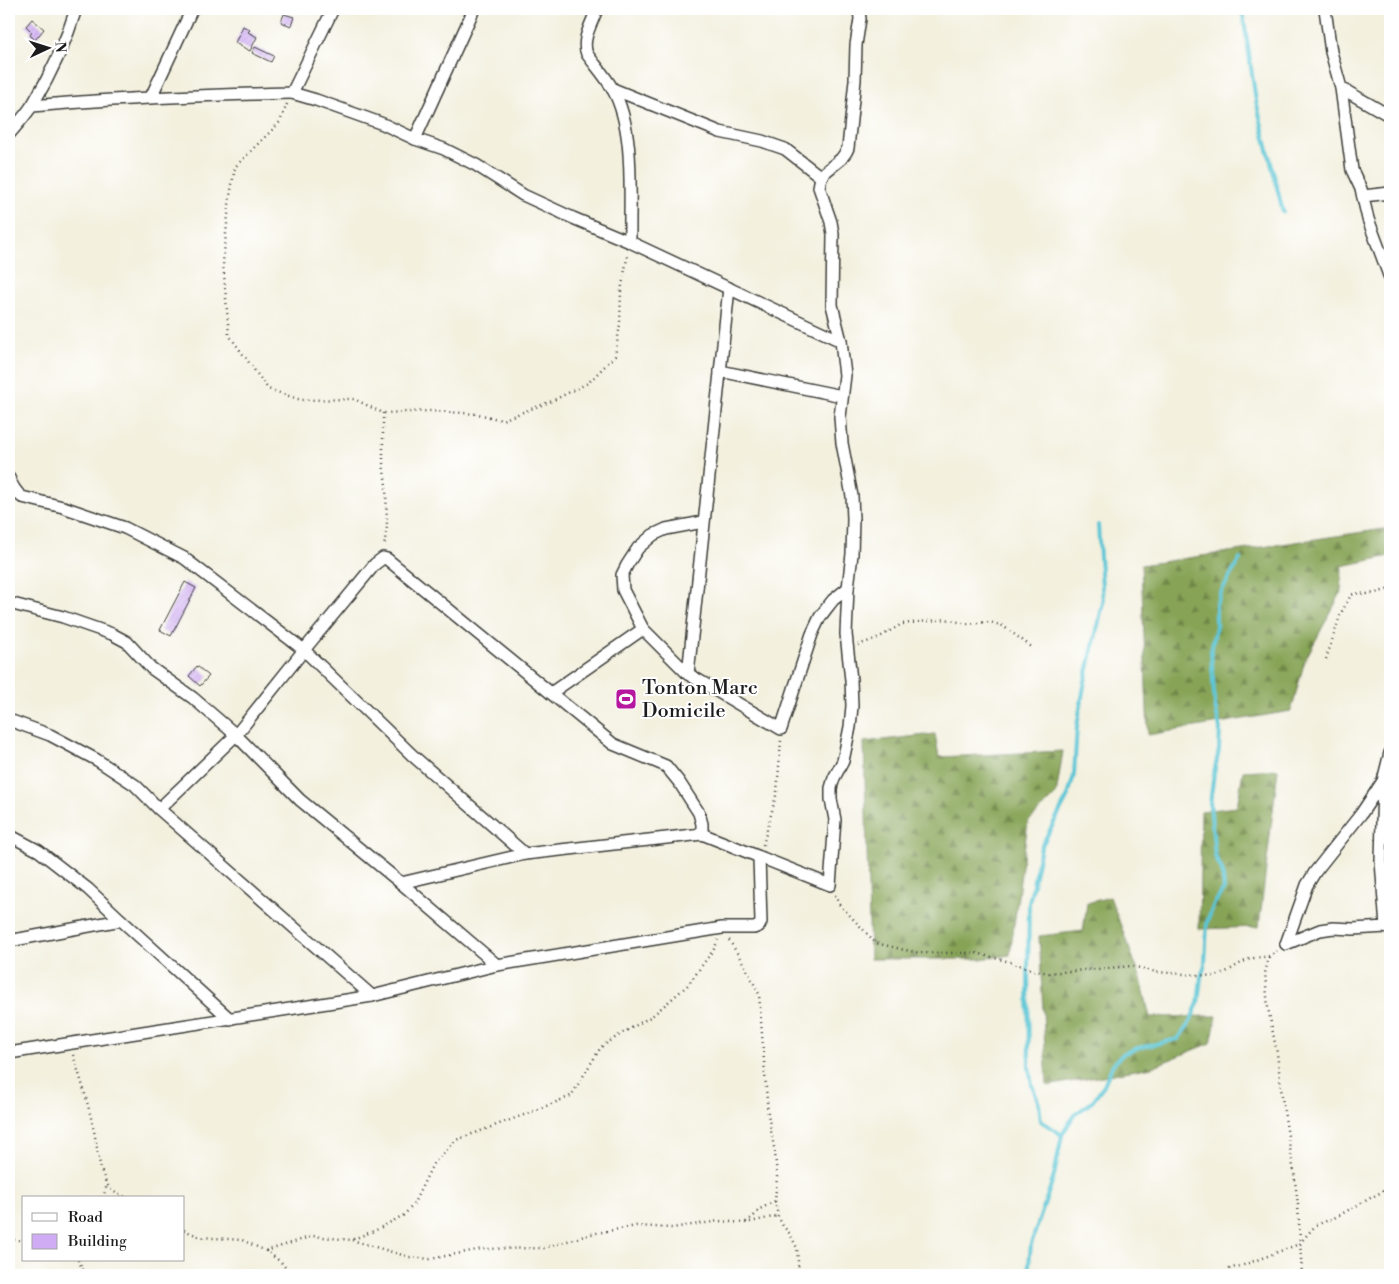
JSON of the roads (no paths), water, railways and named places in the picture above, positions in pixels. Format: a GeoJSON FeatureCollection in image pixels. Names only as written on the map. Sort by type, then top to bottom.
{"type":"FeatureCollection","features":[{"type":"Feature","properties":{"kind":"street"},"geometry":{"type":"LineString","coordinates":[[9,134],[32,106],[49,75],[68,36],[76,9]]}},
{"type":"Feature","properties":{"kind":"street"},"geometry":{"type":"LineString","coordinates":[[151,97],[192,9]]}},
{"type":"Feature","properties":{"kind":"street"},"geometry":{"type":"LineString","coordinates":[[292,93],[333,9]]}},
{"type":"Feature","properties":{"kind":"street"},"geometry":{"type":"LineString","coordinates":[[416,139],[474,9]]}},
{"type":"Feature","properties":{"kind":"street"},"geometry":{"type":"LineString","coordinates":[[597,9],[585,42],[585,48],[587,54],[612,89],[623,116],[629,144],[630,242]]}},
{"type":"Feature","properties":{"kind":"street"},"geometry":{"type":"LineString","coordinates":[[401,883],[525,854],[702,834],[830,885],[836,820],[831,799],[831,788],[843,761],[852,706],[846,634],[853,519],[852,496],[842,443],[840,416],[844,376],[840,341],[832,305],[833,234],[831,222],[819,187],[821,177],[848,148],[856,80],[859,9]]}},
{"type":"Feature","properties":{"kind":"street"},"geometry":{"type":"LineString","coordinates":[[1325,9],[1330,52],[1340,88],[1352,170],[1363,196],[1368,219],[1389,273]]}},
{"type":"Feature","properties":{"kind":"street"},"geometry":{"type":"LineString","coordinates":[[1340,88],[1390,116]]}},
{"type":"Feature","properties":{"kind":"street"},"geometry":{"type":"LineString","coordinates":[[612,89],[720,132],[762,141],[785,149],[821,177]]}},
{"type":"Feature","properties":{"kind":"street"},"geometry":{"type":"LineString","coordinates":[[32,106],[151,97],[292,93],[374,120],[444,149],[476,165],[523,194],[840,341]]}},
{"type":"Feature","properties":{"kind":"street"},"geometry":{"type":"LineString","coordinates":[[1363,196],[1390,193]]}},
{"type":"Feature","properties":{"kind":"street"},"geometry":{"type":"LineString","coordinates":[[688,674],[729,288]]}},
{"type":"Feature","properties":{"kind":"street"},"geometry":{"type":"LineString","coordinates":[[720,371],[842,396]]}},
{"type":"Feature","properties":{"kind":"street"},"geometry":{"type":"LineString","coordinates":[[9,478],[15,490],[22,497],[63,507],[125,528],[184,558],[304,650],[412,755],[525,854]]}},
{"type":"Feature","properties":{"kind":"street"},"geometry":{"type":"LineString","coordinates":[[703,522],[666,529],[653,535],[638,548],[626,565],[622,575],[623,590],[643,629],[688,674],[782,729],[812,634],[820,617],[833,600],[848,588]]}},
{"type":"Feature","properties":{"kind":"street"},"geometry":{"type":"LineString","coordinates":[[159,808],[236,735],[375,564],[383,558],[387,559],[613,744],[666,766],[699,813],[702,834]]}},
{"type":"Feature","properties":{"kind":"street"},"geometry":{"type":"LineString","coordinates":[[9,604],[63,617],[112,634],[127,642],[151,668],[193,698],[236,735],[300,800],[497,965]]}},
{"type":"Feature","properties":{"kind":"street"},"geometry":{"type":"LineString","coordinates":[[550,693],[643,629]]}},
{"type":"Feature","properties":{"kind":"street"},"geometry":{"type":"LineString","coordinates":[[9,720],[50,736],[97,760],[135,785],[372,996]]}},
{"type":"Feature","properties":{"kind":"street"},"geometry":{"type":"LineString","coordinates":[[1383,780],[1386,821],[1381,861],[1388,928],[1334,928],[1320,930],[1286,944],[1307,885],[1315,872],[1361,814],[1383,780],[1390,753]]}},
{"type":"Feature","properties":{"kind":"street"},"geometry":{"type":"LineString","coordinates":[[9,835],[39,851],[88,889],[230,1019]]}},
{"type":"Feature","properties":{"kind":"street"},"geometry":{"type":"LineString","coordinates":[[9,1053],[372,996],[497,965],[722,928],[754,928],[759,926],[761,922],[760,857]]}},
{"type":"Feature","properties":{"kind":"street"},"geometry":{"type":"LineString","coordinates":[[9,941],[121,920]]}},
{"type":"Feature","properties":{"kind":"waterway"},"geometry":{"type":"LineString","coordinates":[[1241,9],[1256,101],[1283,212]]}},
{"type":"Feature","properties":{"kind":"waterway"},"geometry":{"type":"LineString","coordinates":[[1062,1135],[1041,1121],[1039,1104],[1032,1085],[1029,1067],[1029,903],[1041,847],[1068,796],[1074,775],[1077,726],[1103,603],[1098,525]]}},
{"type":"Feature","properties":{"kind":"waterway"},"geometry":{"type":"LineString","coordinates":[[1028,1275],[1031,1244],[1054,1176],[1062,1135],[1074,1115],[1092,1102],[1103,1087],[1113,1064],[1124,1053],[1178,1039],[1189,1024],[1198,1003],[1201,977],[1205,964],[1207,922],[1214,904],[1224,889],[1222,870],[1215,856],[1210,804],[1219,750],[1220,729],[1215,706],[1211,652],[1216,626],[1216,605],[1221,592],[1240,559]]}},
{"type":"Feature","properties":{"kind":"place","name":"Tonton Marc Domicile"},"geometry":{"type":"Point","coordinates":[626,699]}}]}
